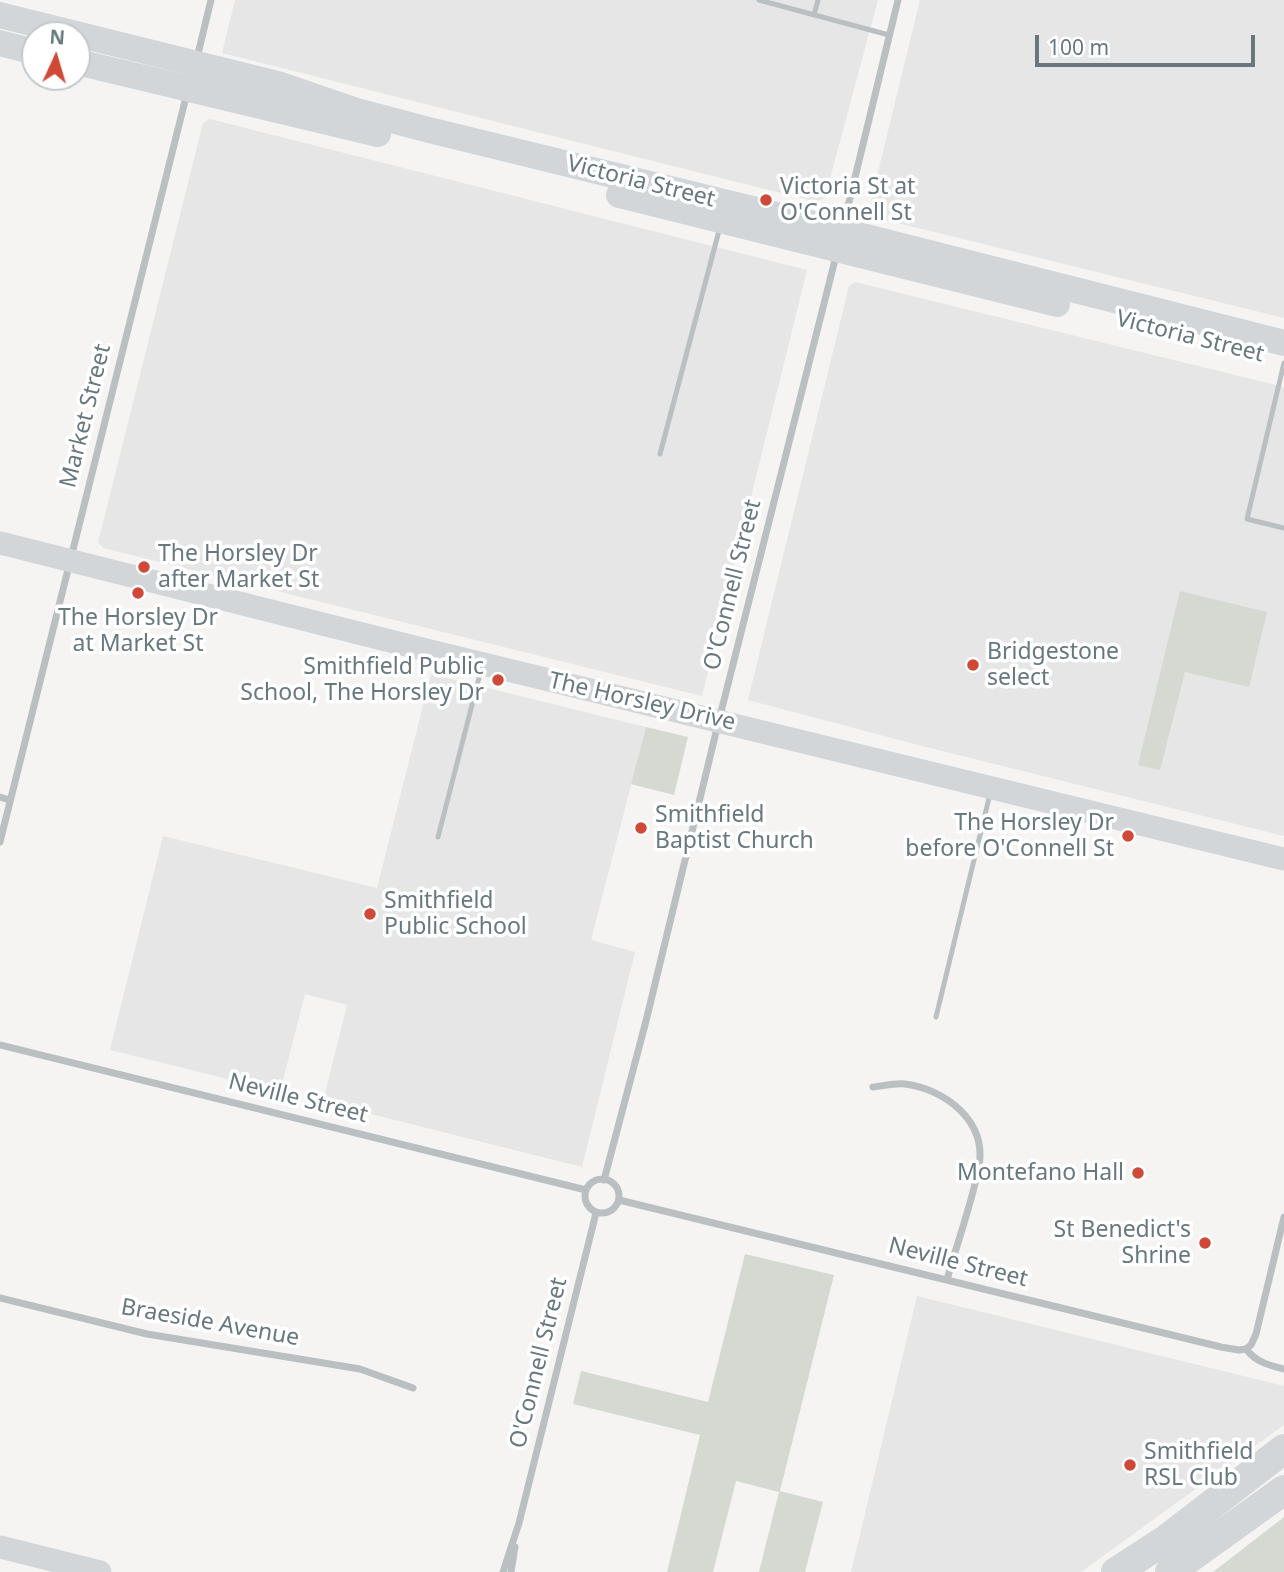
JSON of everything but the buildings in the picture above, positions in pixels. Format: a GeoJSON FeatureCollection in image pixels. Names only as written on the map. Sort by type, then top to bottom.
{"type":"FeatureCollection","features":[{"type":"Feature","properties":{"kind":"highway"},"geometry":{"type":"LineString","coordinates":[[1116,1572],[1167,1539],[1284,1449]]}},
{"type":"Feature","properties":{"kind":"highway"},"geometry":{"type":"LineString","coordinates":[[1170,1572],[1284,1490]]}},
{"type":"Feature","properties":{"kind":"main road","name":"Victoria Street"},"geometry":{"type":"LineString","coordinates":[[0,15],[278,84],[357,111],[1284,362]]}},
{"type":"Feature","properties":{"kind":"main road"},"geometry":{"type":"LineString","coordinates":[[0,43],[21,48]]}},
{"type":"Feature","properties":{"kind":"main road","name":"Victoria Street"},"geometry":{"type":"LineString","coordinates":[[91,66],[722,221],[839,241],[1284,343]]}},
{"type":"Feature","properties":{"kind":"main road","name":"The Horsley Drive"},"geometry":{"type":"LineString","coordinates":[[0,543],[1284,859]]}},
{"type":"Feature","properties":{"kind":"main road"},"geometry":{"type":"LineString","coordinates":[[0,1547],[100,1572]]}},
{"type":"Feature","properties":{"kind":"street","name":"Market Street"},"geometry":{"type":"LineString","coordinates":[[0,842],[211,0]]}},
{"type":"Feature","properties":{"kind":"street","name":"O'Connell Street"},"geometry":{"type":"LineString","coordinates":[[604,1180],[650,1008],[898,0]]}},
{"type":"Feature","properties":{"kind":"street"},"geometry":{"type":"LineString","coordinates":[[0,797],[10,800]]}},
{"type":"Feature","properties":{"kind":"street","name":"Neville Street"},"geometry":{"type":"LineString","coordinates":[[0,1045],[586,1189]]}},
{"type":"Feature","properties":{"kind":"street"},"geometry":{"type":"LineString","coordinates":[[873,1087],[903,1084],[928,1089],[952,1101],[970,1121],[979,1143],[979,1164],[947,1280]]}},
{"type":"Feature","properties":{"kind":"street"},"geometry":{"type":"LineString","coordinates":[[604,1180],[615,1185],[619,1200],[611,1211],[596,1213],[587,1205],[586,1189],[592,1183],[604,1180]]}},
{"type":"Feature","properties":{"kind":"street","name":"Neville Street"},"geometry":{"type":"LineString","coordinates":[[619,1200],[1221,1347],[1246,1349],[1264,1364],[1284,1369]]}},
{"type":"Feature","properties":{"kind":"street","name":"O'Connell Street"},"geometry":{"type":"LineString","coordinates":[[503,1572],[519,1522],[596,1213]]}},
{"type":"Feature","properties":{"kind":"street"},"geometry":{"type":"LineString","coordinates":[[1246,1349],[1256,1334],[1284,1217]]}},
{"type":"Feature","properties":{"kind":"street","name":"Braeside Avenue"},"geometry":{"type":"LineString","coordinates":[[0,1297],[147,1334],[360,1369],[413,1388]]}},
{"type":"Feature","properties":{"kind":"street","name":"O'Connell Street"},"geometry":{"type":"LineString","coordinates":[[511,1572],[519,1522]]}},
{"type":"Feature","properties":{"kind":"lane"},"geometry":{"type":"LineString","coordinates":[[759,0],[889,35]]}},
{"type":"Feature","properties":{"kind":"lane"},"geometry":{"type":"LineString","coordinates":[[814,15],[818,0]]}},
{"type":"Feature","properties":{"kind":"lane"},"geometry":{"type":"LineString","coordinates":[[660,454],[722,221]]}},
{"type":"Feature","properties":{"kind":"lane"},"geometry":{"type":"LineString","coordinates":[[1284,362],[1247,519],[1284,528]]}},
{"type":"Feature","properties":{"kind":"lane"},"geometry":{"type":"LineString","coordinates":[[438,837],[483,664]]}},
{"type":"Feature","properties":{"kind":"lane"},"geometry":{"type":"LineString","coordinates":[[936,1017],[992,787]]}},
{"type":"Feature","properties":{"kind":"shaded area"},"geometry":{"type":"Polygon","coordinates":[[[235,0],[878,0],[825,197],[817,202],[222,53],[235,0]]]}},
{"type":"Feature","properties":{"kind":"shaded area"},"geometry":{"type":"Polygon","coordinates":[[[920,0],[1284,0],[1284,318],[873,217],[869,209],[920,0]]]}},
{"type":"Feature","properties":{"kind":"shaded area"},"geometry":{"type":"Polygon","coordinates":[[[210,119],[807,270],[702,696],[103,548],[98,542],[203,123],[210,119]]]}},
{"type":"Feature","properties":{"kind":"shaded area"},"geometry":{"type":"Polygon","coordinates":[[[855,282],[1284,387],[1284,836],[748,700],[849,286],[855,282]]]}},
{"type":"Feature","properties":{"kind":"shaded area"},"geometry":{"type":"Polygon","coordinates":[[[1180,591],[1267,612],[1249,687],[1185,672],[1160,770],[1138,765],[1180,591]]]}},
{"type":"Feature","properties":{"kind":"shaded area","name":"Smithfield Public School"},"geometry":{"type":"Polygon","coordinates":[[[431,674],[646,727],[591,940],[635,952],[582,1167],[323,1102],[347,1005],[305,994],[280,1092],[110,1050],[163,836],[377,888],[431,674]]]}},
{"type":"Feature","properties":{"kind":"shaded area"},"geometry":{"type":"Polygon","coordinates":[[[646,727],[688,737],[674,795],[631,784],[646,727]]]}},
{"type":"Feature","properties":{"kind":"shaded area"},"geometry":{"type":"Polygon","coordinates":[[[745,1254],[834,1275],[780,1491],[823,1502],[805,1572],[759,1572],[779,1492],[736,1481],[713,1572],[667,1572],[700,1435],[573,1404],[581,1371],[708,1402],[745,1254]]]}},
{"type":"Feature","properties":{"kind":"shaded area"},"geometry":{"type":"Polygon","coordinates":[[[917,1296],[1284,1386],[1284,1425],[1081,1572],[851,1572],[917,1296]]]}},
{"type":"Feature","properties":{"kind":"shaded area"},"geometry":{"type":"Polygon","coordinates":[[[1284,1517],[1284,1572],[1213,1572],[1284,1517]]]}},
{"type":"Feature","properties":{"kind":"place","name":"Victoria St at O'Connell St"},"geometry":{"type":"Point","coordinates":[766,200]}},
{"type":"Feature","properties":{"kind":"place","name":"The Horsley Dr after Market St"},"geometry":{"type":"Point","coordinates":[144,567]}},
{"type":"Feature","properties":{"kind":"place","name":"The Horsley Dr at Market St"},"geometry":{"type":"Point","coordinates":[138,593]}},
{"type":"Feature","properties":{"kind":"place","name":"Bridgestone select"},"geometry":{"type":"Point","coordinates":[973,665]}},
{"type":"Feature","properties":{"kind":"place","name":"Smithfield Public School, The Horsley Dr"},"geometry":{"type":"Point","coordinates":[498,680]}},
{"type":"Feature","properties":{"kind":"place","name":"Smithfield Baptist Church"},"geometry":{"type":"Point","coordinates":[641,828]}},
{"type":"Feature","properties":{"kind":"place","name":"The Horsley Dr before O'Connell St"},"geometry":{"type":"Point","coordinates":[1128,836]}},
{"type":"Feature","properties":{"kind":"place","name":"Smithfield Public School"},"geometry":{"type":"Point","coordinates":[370,914]}},
{"type":"Feature","properties":{"kind":"place","name":"Montefano Hall"},"geometry":{"type":"Point","coordinates":[1138,1173]}},
{"type":"Feature","properties":{"kind":"place","name":"St Benedict's Shrine"},"geometry":{"type":"Point","coordinates":[1205,1243]}},
{"type":"Feature","properties":{"kind":"place","name":"Smithfield RSL Club"},"geometry":{"type":"Point","coordinates":[1130,1465]}}]}
